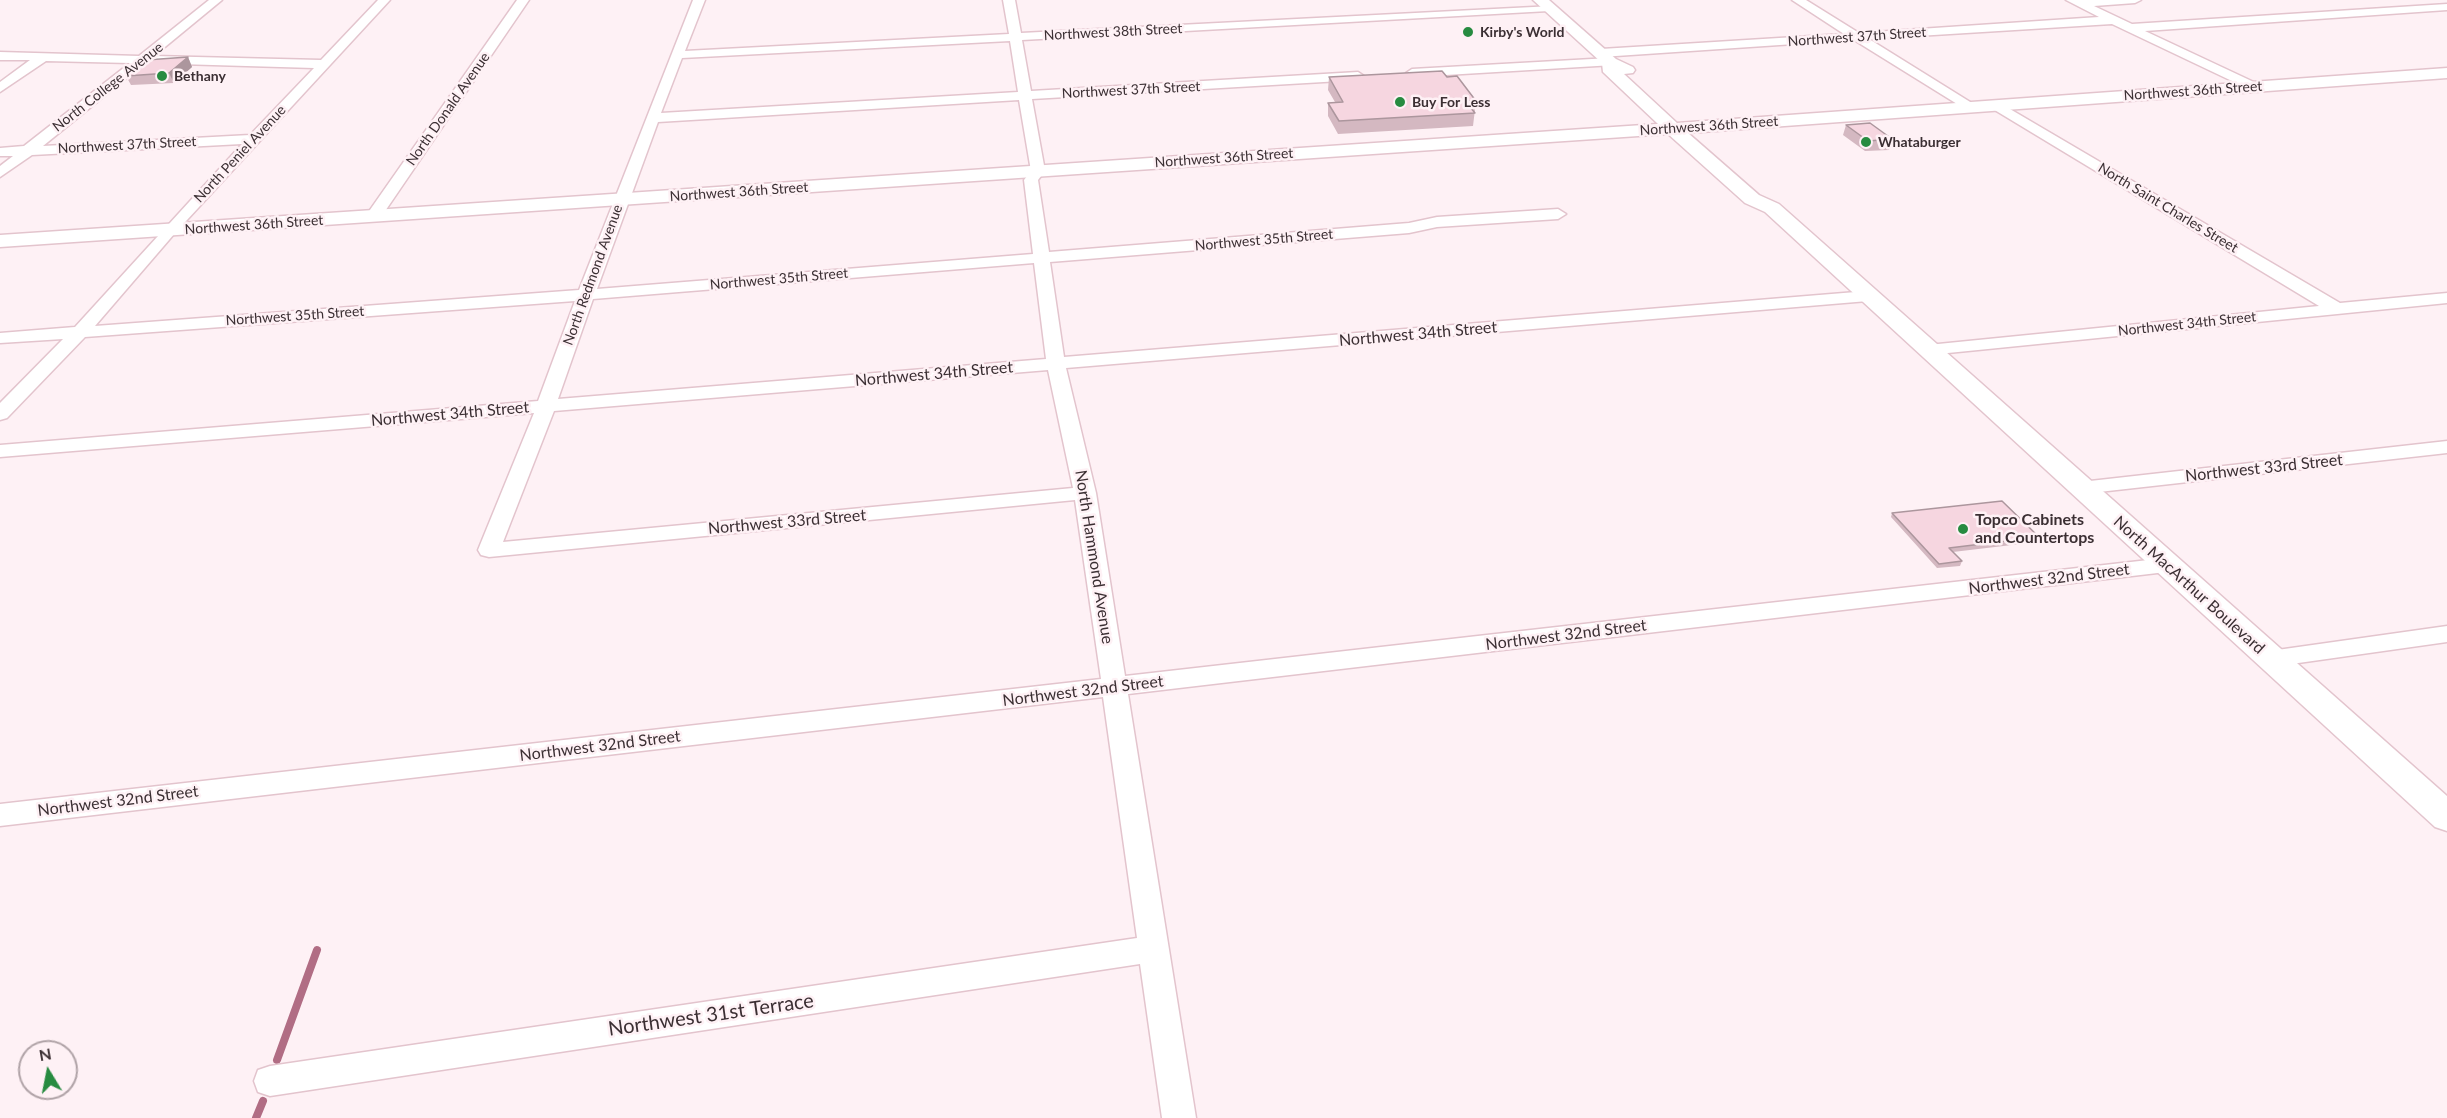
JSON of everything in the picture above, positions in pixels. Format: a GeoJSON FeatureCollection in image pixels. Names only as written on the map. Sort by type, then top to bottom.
{"type":"FeatureCollection","features":[{"type":"Feature","properties":{"kind":"main road","name":"North MacArthur Boulevard"},"geometry":{"type":"LineString","coordinates":[[1544,4],[1605,57],[1624,68],[1695,127],[1771,197],[1772,208]]}},
{"type":"Feature","properties":{"kind":"main road","name":"North MacArthur Boulevard"},"geometry":{"type":"LineString","coordinates":[[1605,57],[1609,69],[1673,129],[1752,199],[1772,208],[2447,817]]}},
{"type":"Feature","properties":{"kind":"main road","name":"Northwest 36th Street"},"geometry":{"type":"LineString","coordinates":[[0,241],[1673,129],[2447,73]]}},
{"type":"Feature","properties":{"kind":"street","name":"North College Avenue"},"geometry":{"type":"LineString","coordinates":[[0,173],[216,0]]}},
{"type":"Feature","properties":{"kind":"street","name":"North Peniel Avenue"},"geometry":{"type":"LineString","coordinates":[[0,414],[80,332],[169,230],[384,0]]}},
{"type":"Feature","properties":{"kind":"street","name":"North Donald Avenue"},"geometry":{"type":"LineString","coordinates":[[373,217],[523,0]]}},
{"type":"Feature","properties":{"kind":"street","name":"North Redmond Avenue"},"geometry":{"type":"LineString","coordinates":[[489,550],[546,406],[620,200],[699,0]]}},
{"type":"Feature","properties":{"kind":"street","name":"North Hammond Avenue"},"geometry":{"type":"LineString","coordinates":[[1009,0],[1038,171],[1031,180],[1056,364],[1085,493],[1179,1118]]}},
{"type":"Feature","properties":{"kind":"street"},"geometry":{"type":"LineString","coordinates":[[1798,0],[1970,108]]}},
{"type":"Feature","properties":{"kind":"street"},"geometry":{"type":"LineString","coordinates":[[2084,2],[2135,0]]}},
{"type":"Feature","properties":{"kind":"street"},"geometry":{"type":"LineString","coordinates":[[2084,2],[2114,21],[2253,87]]}},
{"type":"Feature","properties":{"kind":"street","name":"Northwest 38th Street"},"geometry":{"type":"LineString","coordinates":[[677,56],[1544,4]]}},
{"type":"Feature","properties":{"kind":"street"},"geometry":{"type":"LineString","coordinates":[[2130,28],[2447,7]]}},
{"type":"Feature","properties":{"kind":"street","name":"Northwest 37th Street"},"geometry":{"type":"LineString","coordinates":[[1399,74],[1857,37],[2114,21]]}},
{"type":"Feature","properties":{"kind":"street"},"geometry":{"type":"LineString","coordinates":[[0,56],[323,64]]}},
{"type":"Feature","properties":{"kind":"street"},"geometry":{"type":"LineString","coordinates":[[0,88],[43,57]]}},
{"type":"Feature","properties":{"kind":"street","name":"Northwest 37th Street"},"geometry":{"type":"LineString","coordinates":[[652,118],[1376,75]]}},
{"type":"Feature","properties":{"kind":"street","name":"North Saint Charles Street"},"geometry":{"type":"LineString","coordinates":[[1998,106],[2337,309]]}},
{"type":"Feature","properties":{"kind":"street","name":"Northwest 37th Street"},"geometry":{"type":"LineString","coordinates":[[0,152],[254,139]]}},
{"type":"Feature","properties":{"kind":"street","name":"Northwest 35th Street"},"geometry":{"type":"LineString","coordinates":[[0,338],[584,295],[1409,228],[1437,222],[1558,213]]}},
{"type":"Feature","properties":{"kind":"street","name":"Northwest 34th Street"},"geometry":{"type":"LineString","coordinates":[[0,452],[1868,296]]}},
{"type":"Feature","properties":{"kind":"street","name":"Northwest 34th Street"},"geometry":{"type":"LineString","coordinates":[[1928,350],[2447,298]]}},
{"type":"Feature","properties":{"kind":"street","name":"Northwest 33rd Street"},"geometry":{"type":"LineString","coordinates":[[2081,488],[2447,447]]}},
{"type":"Feature","properties":{"kind":"street","name":"Northwest 33rd Street"},"geometry":{"type":"LineString","coordinates":[[489,550],[1085,493]]}},
{"type":"Feature","properties":{"kind":"street","name":"Northwest 32nd Street"},"geometry":{"type":"LineString","coordinates":[[0,815],[2166,565]]}},
{"type":"Feature","properties":{"kind":"street"},"geometry":{"type":"LineString","coordinates":[[2270,659],[2447,634]]}},
{"type":"Feature","properties":{"kind":"street","name":"Northwest 31st Terrace"},"geometry":{"type":"LineString","coordinates":[[270,1081],[1152,950]]}},
{"type":"Feature","properties":{"kind":"building"},"geometry":{"type":"Polygon","coordinates":[[[188,57],[169,73],[126,76],[146,60],[188,57]]]}},
{"type":"Feature","properties":{"kind":"building","name":"Buy For Less"},"geometry":{"type":"Polygon","coordinates":[[[1442,71],[1447,77],[1457,76],[1476,101],[1465,101],[1475,113],[1339,121],[1328,103],[1343,102],[1329,77],[1442,71]]]}},
{"type":"Feature","properties":{"kind":"building"},"geometry":{"type":"Polygon","coordinates":[[[1870,123],[1892,139],[1868,141],[1846,125],[1870,123]]]}},
{"type":"Feature","properties":{"kind":"building","name":"Topco Cabinets and Countertops"},"geometry":{"type":"Polygon","coordinates":[[[2002,501],[2039,537],[1949,548],[1962,561],[1939,564],[1892,513],[2002,501]]]}},
{"type":"Feature","properties":{"kind":"waterway"},"geometry":{"type":"LineString","coordinates":[[277,1060],[317,950]]}},
{"type":"Feature","properties":{"kind":"waterway"},"geometry":{"type":"LineString","coordinates":[[256,1118],[263,1101]]}},
{"type":"Feature","properties":{"kind":"place","name":"Kirby's World"},"geometry":{"type":"Point","coordinates":[1468,32]}},
{"type":"Feature","properties":{"kind":"place","name":"Bethany"},"geometry":{"type":"Point","coordinates":[162,76]}},
{"type":"Feature","properties":{"kind":"place","name":"Buy For Less"},"geometry":{"type":"Point","coordinates":[1400,102]}},
{"type":"Feature","properties":{"kind":"place","name":"Whataburger"},"geometry":{"type":"Point","coordinates":[1866,142]}},
{"type":"Feature","properties":{"kind":"place","name":"Topco Cabinets and Countertops"},"geometry":{"type":"Point","coordinates":[1963,529]}}]}
